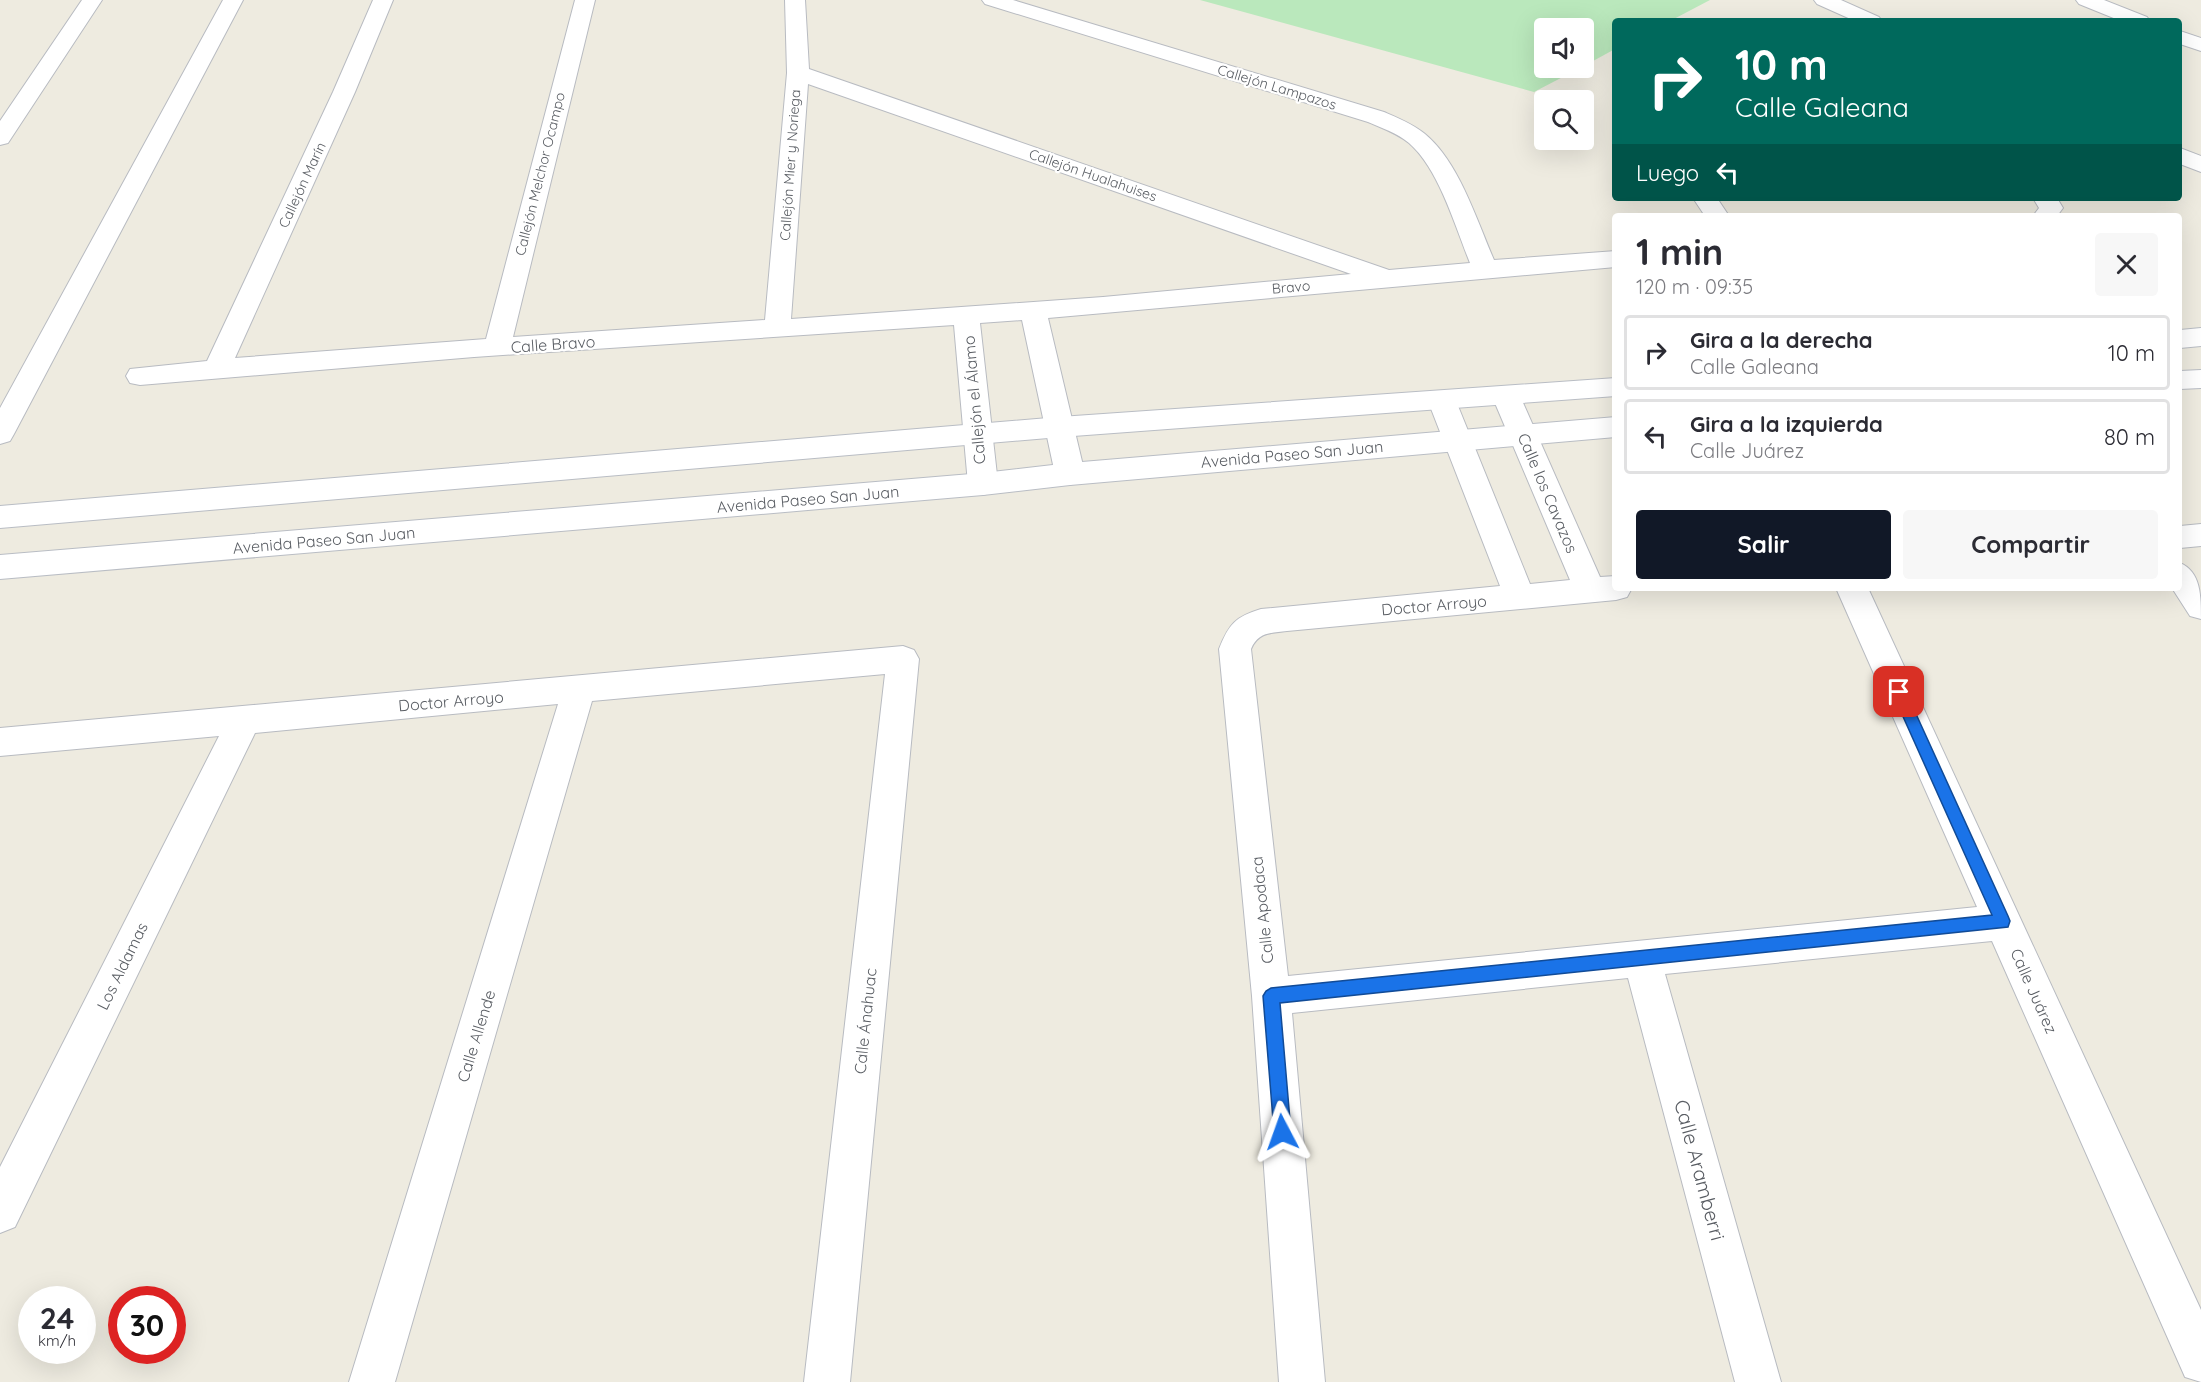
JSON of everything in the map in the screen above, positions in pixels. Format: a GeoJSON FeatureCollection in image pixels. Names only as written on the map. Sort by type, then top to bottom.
{"type":"FeatureCollection","features":[{"type":"Feature","properties":{"kind":"street"},"geometry":{"type":"LineString","coordinates":[[0,138],[92,0]]}},
{"type":"Feature","properties":{"kind":"street"},"geometry":{"type":"LineString","coordinates":[[0,434],[233,0]]}},
{"type":"Feature","properties":{"kind":"street","name":"Callejón Marín"},"geometry":{"type":"LineString","coordinates":[[217,368],[344,92],[383,0]]}},
{"type":"Feature","properties":{"kind":"street","name":"Callejón Melchor Ocampo"},"geometry":{"type":"LineString","coordinates":[[497,348],[585,0]]}},
{"type":"Feature","properties":{"kind":"street","name":"Callejón Mier y Noriega"},"geometry":{"type":"LineString","coordinates":[[777,329],[798,73],[795,0]]}},
{"type":"Feature","properties":{"kind":"street","name":"Callejón Lampazos"},"geometry":{"type":"LineString","coordinates":[[992,0],[1376,117],[1405,129],[1424,145],[1439,167],[1485,268]]}},
{"type":"Feature","properties":{"kind":"street"},"geometry":{"type":"LineString","coordinates":[[1824,0],[1865,18]]}},
{"type":"Feature","properties":{"kind":"street"},"geometry":{"type":"LineString","coordinates":[[2086,0],[2132,18]]}},
{"type":"Feature","properties":{"kind":"street","name":"Callejón Hualahuises"},"geometry":{"type":"LineString","coordinates":[[798,73],[1389,278]]}},
{"type":"Feature","properties":{"kind":"street"},"geometry":{"type":"LineString","coordinates":[[2182,156],[2201,165]]}},
{"type":"Feature","properties":{"kind":"street","name":"Bravo"},"geometry":{"type":"LineString","coordinates":[[966,315],[1033,311],[1485,268],[1612,259]]}},
{"type":"Feature","properties":{"kind":"street"},"geometry":{"type":"LineString","coordinates":[[1033,311],[1070,474]]}},
{"type":"Feature","properties":{"kind":"street","name":"Calle Bravo"},"geometry":{"type":"LineString","coordinates":[[140,376],[217,368],[966,315]]}},
{"type":"Feature","properties":{"kind":"street","name":"Callejón el Álamo"},"geometry":{"type":"LineString","coordinates":[[966,315],[972,362],[976,436],[983,484]]}},
{"type":"Feature","properties":{"kind":"street"},"geometry":{"type":"LineString","coordinates":[[2182,339],[2201,337]]}},
{"type":"Feature","properties":{"kind":"street"},"geometry":{"type":"LineString","coordinates":[[2182,380],[2201,379]]}},
{"type":"Feature","properties":{"kind":"street"},"geometry":{"type":"LineString","coordinates":[[0,517],[976,436],[1060,427],[1612,387]]}},
{"type":"Feature","properties":{"kind":"street","name":"Calle los Cavazos"},"geometry":{"type":"LineString","coordinates":[[1506,396],[1523,434],[1603,589]]}},
{"type":"Feature","properties":{"kind":"street"},"geometry":{"type":"LineString","coordinates":[[1442,400],[1520,597]]}},
{"type":"Feature","properties":{"kind":"street","name":"Avenida Paseo San Juan"},"geometry":{"type":"LineString","coordinates":[[0,567],[983,484],[1070,474],[1612,427]]}},
{"type":"Feature","properties":{"kind":"street"},"geometry":{"type":"LineString","coordinates":[[2182,537],[2201,535]]}},
{"type":"Feature","properties":{"kind":"street"},"geometry":{"type":"LineString","coordinates":[[2182,577],[2201,607]]}},
{"type":"Feature","properties":{"kind":"street","name":"Doctor Arroyo"},"geometry":{"type":"LineString","coordinates":[[1252,624],[1287,618],[1603,589]]}},
{"type":"Feature","properties":{"kind":"street","name":"Calle Juárez"},"geometry":{"type":"LineString","coordinates":[[1853,591],[2201,1360]]}},
{"type":"Feature","properties":{"kind":"street","name":"Calle Apodaca"},"geometry":{"type":"LineString","coordinates":[[1252,624],[1240,632],[1235,649],[1271,996],[1302,1382]]}},
{"type":"Feature","properties":{"kind":"street","name":"Doctor Arroyo"},"geometry":{"type":"LineString","coordinates":[[0,742],[903,659]]}},
{"type":"Feature","properties":{"kind":"street","name":"Calle Ánahuac"},"geometry":{"type":"LineString","coordinates":[[827,1382],[903,659]]}},
{"type":"Feature","properties":{"kind":"street","name":"Calle Allende"},"geometry":{"type":"LineString","coordinates":[[372,1382],[579,689]]}},
{"type":"Feature","properties":{"kind":"street","name":"Los Aldamas"},"geometry":{"type":"LineString","coordinates":[[0,1212],[244,720]]}},
{"type":"Feature","properties":{"kind":"street"},"geometry":{"type":"LineString","coordinates":[[1271,996],[2003,921]]}},
{"type":"Feature","properties":{"kind":"street","name":"Calle Aramberri"},"geometry":{"type":"LineString","coordinates":[[1642,958],[1758,1382]]}},
{"type":"Feature","properties":{"kind":"green space"},"geometry":{"type":"Polygon","coordinates":[[[1200,0],[1710,0],[1676,18],[1612,18],[1612,51],[1594,61],[1594,18],[1534,18],[1534,78],[1561,78],[1534,92],[1200,0]]]}},
{"type":"Feature","properties":{"kind":"route"},"geometry":{"type":"LineString","coordinates":[[1282,1132],[1271,996],[2003,921],[1899,692]]}}]}
